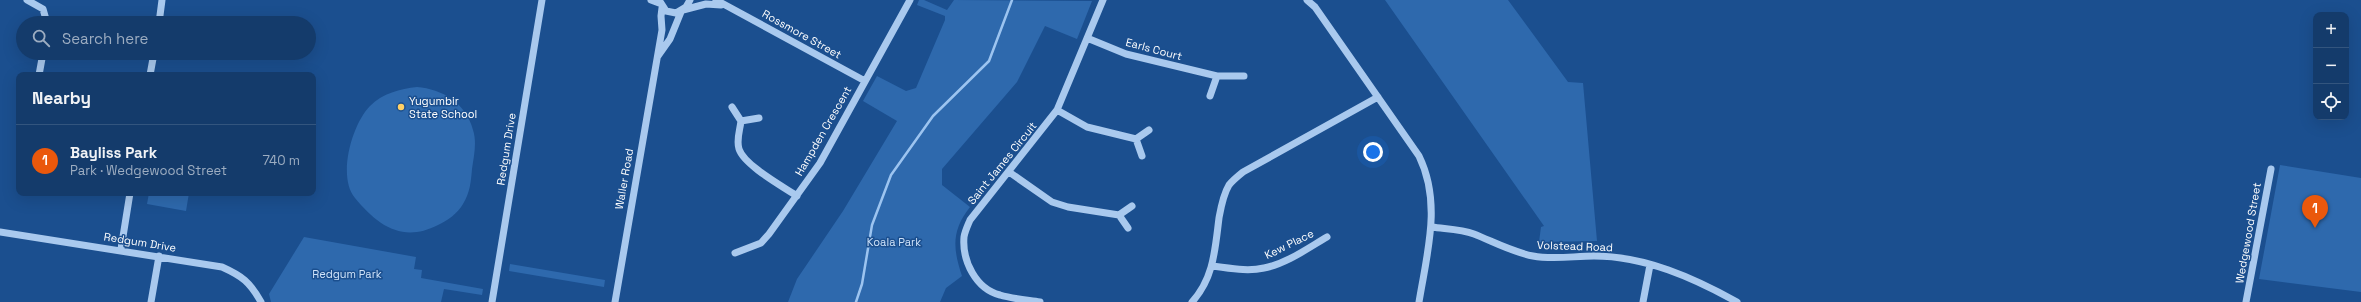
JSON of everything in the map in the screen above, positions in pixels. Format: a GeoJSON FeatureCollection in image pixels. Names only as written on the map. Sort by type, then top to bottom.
{"type":"FeatureCollection","features":[{"type":"Feature","properties":{"kind":"street"},"geometry":{"type":"LineString","coordinates":[[27,0],[43,9],[45,16]]}},
{"type":"Feature","properties":{"kind":"street"},"geometry":{"type":"LineString","coordinates":[[160,16],[162,0]]}},
{"type":"Feature","properties":{"kind":"street","name":"Redgum Drive"},"geometry":{"type":"LineString","coordinates":[[492,302],[542,0]]}},
{"type":"Feature","properties":{"kind":"street"},"geometry":{"type":"LineString","coordinates":[[651,0],[660,4],[671,13],[682,11]]}},
{"type":"Feature","properties":{"kind":"street","name":"Waller Road"},"geometry":{"type":"LineString","coordinates":[[656,60],[670,39],[682,11],[690,0]]}},
{"type":"Feature","properties":{"kind":"street","name":"Rossmore Street"},"geometry":{"type":"LineString","coordinates":[[716,0],[865,81]]}},
{"type":"Feature","properties":{"kind":"street","name":"Hampden Crescent"},"geometry":{"type":"LineString","coordinates":[[735,253],[761,243],[820,164],[910,0]]}},
{"type":"Feature","properties":{"kind":"street","name":"Saint James Circuit"},"geometry":{"type":"LineString","coordinates":[[1040,302],[999,295],[985,288],[973,274],[966,257],[964,236],[970,220],[1057,110],[1103,0]]}},
{"type":"Feature","properties":{"kind":"street"},"geometry":{"type":"LineString","coordinates":[[1307,0],[1315,7],[1378,97],[1419,156],[1426,171],[1432,209],[1432,227],[1418,302]]}},
{"type":"Feature","properties":{"kind":"street","name":"Waller Road"},"geometry":{"type":"LineString","coordinates":[[615,302],[662,30],[660,4]]}},
{"type":"Feature","properties":{"kind":"street","name":"Rossmore Street"},"geometry":{"type":"LineString","coordinates":[[682,11],[706,4],[727,5]]}},
{"type":"Feature","properties":{"kind":"street","name":"Earls Court"},"geometry":{"type":"LineString","coordinates":[[1087,38],[1126,54],[1217,76],[1244,76]]}},
{"type":"Feature","properties":{"kind":"street"},"geometry":{"type":"LineString","coordinates":[[40,72],[42,60]]}},
{"type":"Feature","properties":{"kind":"street"},"geometry":{"type":"LineString","coordinates":[[151,72],[153,60]]}},
{"type":"Feature","properties":{"kind":"street"},"geometry":{"type":"LineString","coordinates":[[1210,96],[1217,76]]}},
{"type":"Feature","properties":{"kind":"street"},"geometry":{"type":"LineString","coordinates":[[1192,302],[1203,290],[1212,266],[1222,201],[1230,185],[1243,172],[1378,97]]}},
{"type":"Feature","properties":{"kind":"street"},"geometry":{"type":"LineString","coordinates":[[732,107],[742,121],[738,140],[739,150],[745,160],[797,196]]}},
{"type":"Feature","properties":{"kind":"street"},"geometry":{"type":"LineString","coordinates":[[1057,110],[1087,127],[1136,139],[1149,130]]}},
{"type":"Feature","properties":{"kind":"street"},"geometry":{"type":"LineString","coordinates":[[742,121],[759,118]]}},
{"type":"Feature","properties":{"kind":"street"},"geometry":{"type":"LineString","coordinates":[[1136,139],[1142,156]]}},
{"type":"Feature","properties":{"kind":"street","name":"Wedgewood Street"},"geometry":{"type":"LineString","coordinates":[[2246,302],[2271,169]]}},
{"type":"Feature","properties":{"kind":"street"},"geometry":{"type":"LineString","coordinates":[[1009,172],[1052,202],[1119,215],[1128,228]]}},
{"type":"Feature","properties":{"kind":"street"},"geometry":{"type":"LineString","coordinates":[[121,249],[130,196]]}},
{"type":"Feature","properties":{"kind":"street"},"geometry":{"type":"LineString","coordinates":[[1119,215],[1132,206]]}},
{"type":"Feature","properties":{"kind":"street","name":"Volstead Road"},"geometry":{"type":"LineString","coordinates":[[1432,227],[1472,233],[1508,249],[1535,257],[1594,256],[1621,259],[1650,265],[1675,272],[1703,283],[1737,302]]}},
{"type":"Feature","properties":{"kind":"street","name":"Redgum Drive"},"geometry":{"type":"LineString","coordinates":[[0,232],[121,249],[222,267],[241,275],[253,288],[261,302]]}},
{"type":"Feature","properties":{"kind":"street","name":"Kew Place"},"geometry":{"type":"LineString","coordinates":[[1212,266],[1249,270],[1265,268],[1278,264],[1327,237]]}},
{"type":"Feature","properties":{"kind":"street"},"geometry":{"type":"LineString","coordinates":[[151,302],[159,256]]}},
{"type":"Feature","properties":{"kind":"street"},"geometry":{"type":"LineString","coordinates":[[1643,302],[1650,265]]}},
{"type":"Feature","properties":{"kind":"green space","name":"Koala Park"},"geometry":{"type":"Polygon","coordinates":[[[919,0],[924,0],[947,10],[954,0],[1092,1],[1077,39],[1045,26],[1017,82],[942,169],[942,185],[970,207],[959,224],[956,240],[957,257],[962,276],[946,288],[940,302],[788,302],[797,279],[843,211],[897,121],[863,101],[877,76],[906,91],[916,88],[945,20],[945,16],[917,5],[919,0]]]}},
{"type":"Feature","properties":{"kind":"green space"},"geometry":{"type":"Polygon","coordinates":[[[1385,0],[1508,0],[1568,82],[1583,83],[1597,241],[1539,242],[1541,227],[1544,226],[1385,0]]]}},
{"type":"Feature","properties":{"kind":"green space"},"geometry":{"type":"Polygon","coordinates":[[[417,87],[426,88],[444,94],[459,105],[465,112],[470,120],[475,139],[474,154],[469,191],[458,211],[445,221],[425,230],[402,232],[382,224],[373,217],[355,198],[350,189],[347,177],[347,164],[353,137],[363,114],[370,106],[380,98],[392,92],[417,87]]]}},
{"type":"Feature","properties":{"kind":"green space"},"geometry":{"type":"Polygon","coordinates":[[[2280,165],[2361,178],[2361,292],[2259,279],[2280,165]]]}},
{"type":"Feature","properties":{"kind":"green space"},"geometry":{"type":"Polygon","coordinates":[[[148,196],[188,196],[186,211],[147,204],[148,196]]]}},
{"type":"Feature","properties":{"kind":"green space","name":"Redgum Park"},"geometry":{"type":"Polygon","coordinates":[[[304,237],[416,257],[414,269],[422,270],[421,278],[483,289],[482,295],[444,289],[441,302],[271,302],[269,294],[304,237]]]}},
{"type":"Feature","properties":{"kind":"green space"},"geometry":{"type":"Polygon","coordinates":[[[510,264],[605,280],[604,287],[509,271],[510,264]]]}},
{"type":"Feature","properties":{"kind":"waterway"},"geometry":{"type":"LineString","coordinates":[[856,302],[862,284],[872,225],[891,175],[933,116],[989,61],[1012,0]]}},
{"type":"Feature","properties":{"kind":"place","name":"Yugumbir State School"},"geometry":{"type":"Point","coordinates":[401,107]}},
{"type":"Feature","properties":{"kind":"place","name":"Bayliss Park"},"geometry":{"type":"Point","coordinates":[2315,228]}}]}
